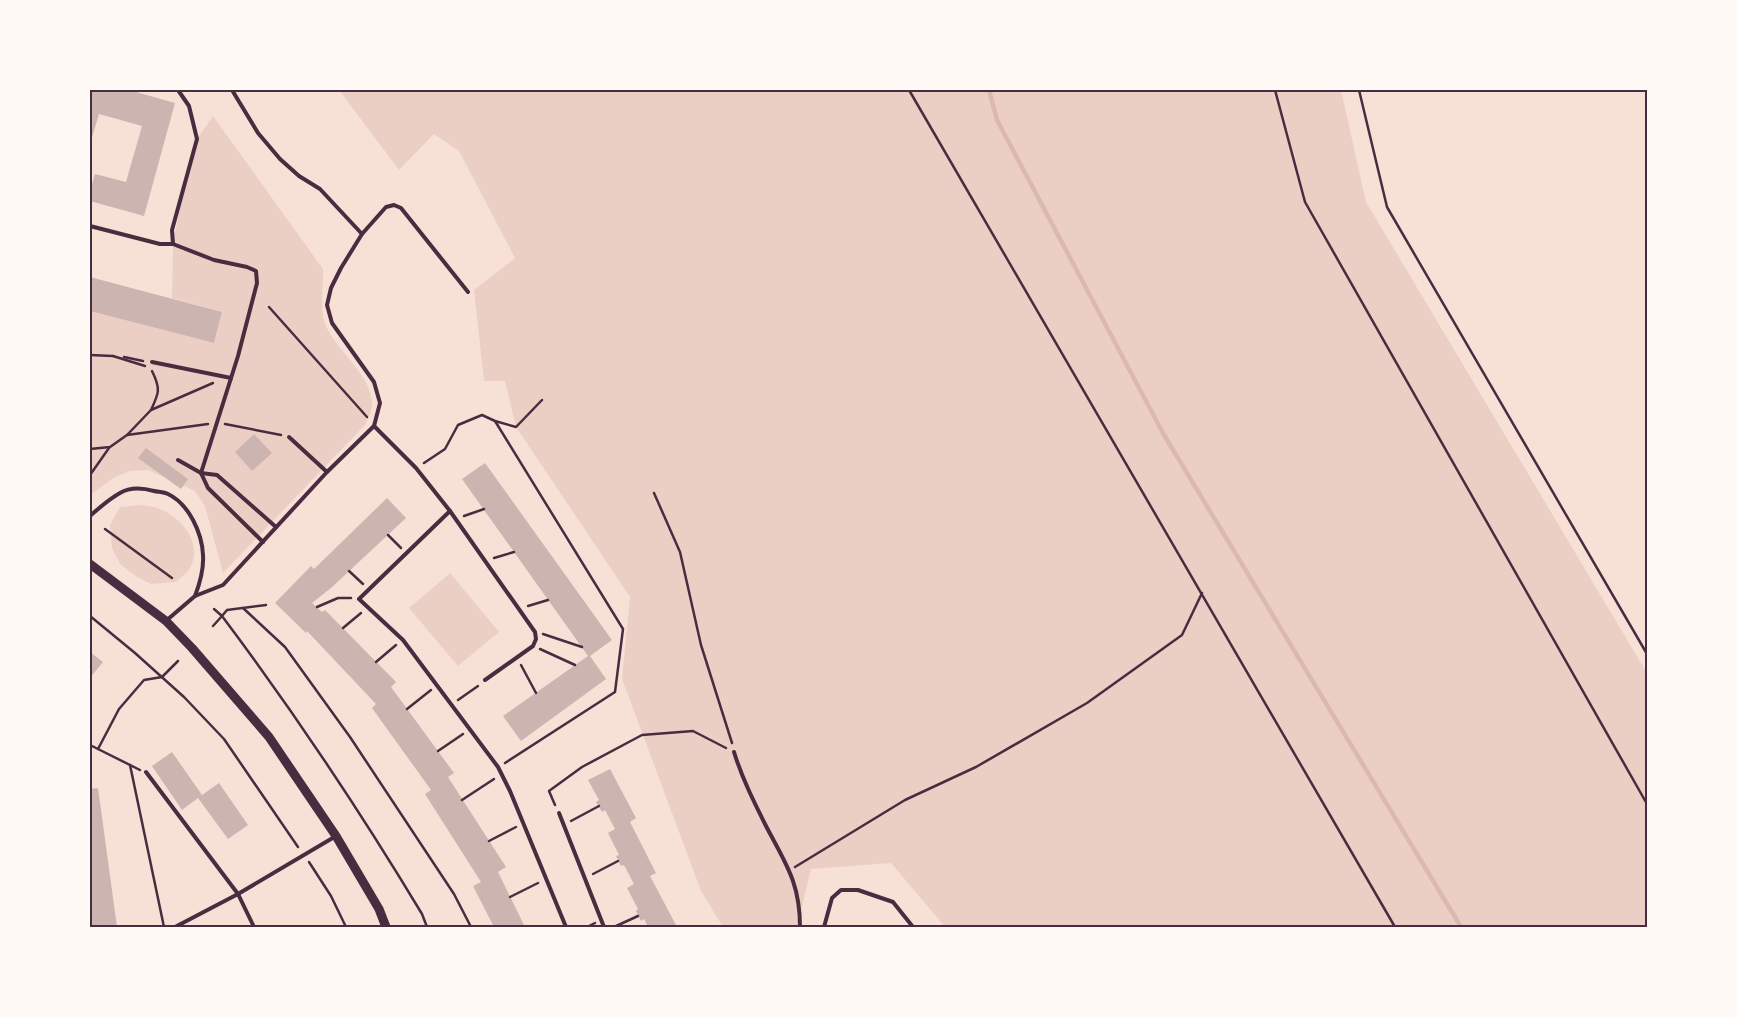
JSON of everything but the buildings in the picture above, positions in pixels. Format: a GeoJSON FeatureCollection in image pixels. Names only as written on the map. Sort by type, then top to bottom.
{"type":"FeatureCollection","features":[{"type":"Feature","properties":{"kind":"street"},"geometry":{"type":"LineString","coordinates":[[90,564],[166,621],[192,648],[269,737],[336,836],[379,910],[386,927]]}},
{"type":"Feature","properties":{"kind":"lane"},"geometry":{"type":"LineString","coordinates":[[173,244],[172,230],[197,140],[190,106],[178,90]]}},
{"type":"Feature","properties":{"kind":"lane"},"geometry":{"type":"LineString","coordinates":[[232,90],[258,133],[280,159],[299,176],[320,189],[362,234]]}},
{"type":"Feature","properties":{"kind":"lane"},"geometry":{"type":"LineString","coordinates":[[166,621],[195,596],[223,585],[327,472],[374,426],[380,403],[374,382],[332,323],[327,306],[331,288],[340,268],[362,234],[386,207],[394,204],[401,208],[468,292]]}},
{"type":"Feature","properties":{"kind":"lane"},"geometry":{"type":"LineString","coordinates":[[90,226],[160,244],[173,244],[214,260],[247,266],[256,272],[257,283],[231,378],[201,473],[208,488],[263,542]]}},
{"type":"Feature","properties":{"kind":"lane"},"geometry":{"type":"LineString","coordinates":[[152,362],[231,378]]}},
{"type":"Feature","properties":{"kind":"lane"},"geometry":{"type":"LineString","coordinates":[[374,426],[416,468],[450,511],[534,632],[536,639],[533,646],[485,680]]}},
{"type":"Feature","properties":{"kind":"lane"},"geometry":{"type":"LineString","coordinates":[[290,437],[327,472]]}},
{"type":"Feature","properties":{"kind":"lane"},"geometry":{"type":"LineString","coordinates":[[178,460],[201,473],[218,475],[276,527]]}},
{"type":"Feature","properties":{"kind":"lane"},"geometry":{"type":"LineString","coordinates":[[90,516],[104,503],[122,492],[141,488],[168,494],[180,502],[190,514],[200,535],[203,555],[201,580],[195,596]]}},
{"type":"Feature","properties":{"kind":"lane"},"geometry":{"type":"LineString","coordinates":[[450,511],[359,598],[403,640],[498,768],[524,823],[566,927]]}},
{"type":"Feature","properties":{"kind":"lane"},"geometry":{"type":"LineString","coordinates":[[734,752],[742,777],[790,870],[798,896],[800,927]]}},
{"type":"Feature","properties":{"kind":"lane"},"geometry":{"type":"LineString","coordinates":[[146,772],[238,894],[254,927]]}},
{"type":"Feature","properties":{"kind":"lane"},"geometry":{"type":"LineString","coordinates":[[559,813],[604,927]]}},
{"type":"Feature","properties":{"kind":"lane"},"geometry":{"type":"LineString","coordinates":[[175,927],[238,894],[336,836]]}},
{"type":"Feature","properties":{"kind":"lane"},"geometry":{"type":"LineString","coordinates":[[824,927],[832,898],[841,890],[858,890],[893,902],[913,927]]}},
{"type":"Feature","properties":{"kind":"path"},"geometry":{"type":"LineString","coordinates":[[908,90],[1395,927]]}},
{"type":"Feature","properties":{"kind":"path"},"geometry":{"type":"LineString","coordinates":[[1276,90],[1305,202],[1647,804]]}},
{"type":"Feature","properties":{"kind":"path"},"geometry":{"type":"LineString","coordinates":[[1359,90],[1387,207],[1647,654]]}},
{"type":"Feature","properties":{"kind":"path"},"geometry":{"type":"LineString","coordinates":[[270,307],[374,426]]}},
{"type":"Feature","properties":{"kind":"path"},"geometry":{"type":"LineString","coordinates":[[90,355],[113,356],[152,362]]}},
{"type":"Feature","properties":{"kind":"path"},"geometry":{"type":"LineString","coordinates":[[90,476],[110,447],[128,435],[151,410],[158,395],[157,381],[150,367]]}},
{"type":"Feature","properties":{"kind":"path"},"geometry":{"type":"LineString","coordinates":[[151,410],[219,381]]}},
{"type":"Feature","properties":{"kind":"path"},"geometry":{"type":"LineString","coordinates":[[416,468],[445,449],[458,425],[482,416],[516,427],[542,400]]}},
{"type":"Feature","properties":{"kind":"path"},"geometry":{"type":"LineString","coordinates":[[495,421],[623,629],[615,692],[498,768]]}},
{"type":"Feature","properties":{"kind":"path"},"geometry":{"type":"LineString","coordinates":[[90,449],[110,447]]}},
{"type":"Feature","properties":{"kind":"path"},"geometry":{"type":"LineString","coordinates":[[654,492],[680,552],[701,645],[734,752]]}},
{"type":"Feature","properties":{"kind":"path"},"geometry":{"type":"LineString","coordinates":[[455,518],[484,509]]}},
{"type":"Feature","properties":{"kind":"path"},"geometry":{"type":"LineString","coordinates":[[104,529],[172,578]]}},
{"type":"Feature","properties":{"kind":"path"},"geometry":{"type":"LineString","coordinates":[[388,535],[407,553]]}},
{"type":"Feature","properties":{"kind":"path"},"geometry":{"type":"LineString","coordinates":[[485,561],[514,552]]}},
{"type":"Feature","properties":{"kind":"path"},"geometry":{"type":"LineString","coordinates":[[349,571],[369,590]]}},
{"type":"Feature","properties":{"kind":"path"},"geometry":{"type":"LineString","coordinates":[[790,870],[905,800],[976,767],[1087,703],[1182,634],[1202,593]]}},
{"type":"Feature","properties":{"kind":"path"},"geometry":{"type":"LineString","coordinates":[[317,607],[338,598],[359,598]]}},
{"type":"Feature","properties":{"kind":"path"},"geometry":{"type":"LineString","coordinates":[[519,609],[548,600]]}},
{"type":"Feature","properties":{"kind":"path"},"geometry":{"type":"LineString","coordinates":[[213,626],[227,610],[266,605]]}},
{"type":"Feature","properties":{"kind":"path"},"geometry":{"type":"LineString","coordinates":[[343,628],[369,607]]}},
{"type":"Feature","properties":{"kind":"path"},"geometry":{"type":"LineString","coordinates":[[243,608],[285,647],[350,737],[454,894],[471,927]]}},
{"type":"Feature","properties":{"kind":"path"},"geometry":{"type":"LineString","coordinates":[[214,609],[222,616],[278,691],[343,786],[422,914],[427,927]]}},
{"type":"Feature","properties":{"kind":"path"},"geometry":{"type":"LineString","coordinates":[[90,616],[184,697],[224,740],[331,896],[346,927]]}},
{"type":"Feature","properties":{"kind":"path"},"geometry":{"type":"LineString","coordinates":[[534,632],[582,647]]}},
{"type":"Feature","properties":{"kind":"path"},"geometry":{"type":"LineString","coordinates":[[376,662],[403,640]]}},
{"type":"Feature","properties":{"kind":"path"},"geometry":{"type":"LineString","coordinates":[[533,646],[575,665]]}},
{"type":"Feature","properties":{"kind":"path"},"geometry":{"type":"LineString","coordinates":[[517,658],[536,693]]}},
{"type":"Feature","properties":{"kind":"path"},"geometry":{"type":"LineString","coordinates":[[98,749],[119,709],[144,680],[162,677],[178,661]]}},
{"type":"Feature","properties":{"kind":"path"},"geometry":{"type":"LineString","coordinates":[[452,705],[485,680]]}},
{"type":"Feature","properties":{"kind":"path"},"geometry":{"type":"LineString","coordinates":[[406,709],[437,686]]}},
{"type":"Feature","properties":{"kind":"path"},"geometry":{"type":"LineString","coordinates":[[438,751],[470,729]]}},
{"type":"Feature","properties":{"kind":"path"},"geometry":{"type":"LineString","coordinates":[[559,813],[549,791],[582,767],[642,735],[693,730],[734,752]]}},
{"type":"Feature","properties":{"kind":"path"},"geometry":{"type":"LineString","coordinates":[[90,745],[146,772]]}},
{"type":"Feature","properties":{"kind":"path"},"geometry":{"type":"LineString","coordinates":[[130,765],[164,927]]}},
{"type":"Feature","properties":{"kind":"path"},"geometry":{"type":"LineString","coordinates":[[462,800],[501,774]]}},
{"type":"Feature","properties":{"kind":"path"},"geometry":{"type":"LineString","coordinates":[[563,825],[599,806]]}},
{"type":"Feature","properties":{"kind":"path"},"geometry":{"type":"LineString","coordinates":[[489,841],[524,823]]}},
{"type":"Feature","properties":{"kind":"path"},"geometry":{"type":"LineString","coordinates":[[584,879],[618,861]]}},
{"type":"Feature","properties":{"kind":"path"},"geometry":{"type":"LineString","coordinates":[[510,897],[547,878]]}},
{"type":"Feature","properties":{"kind":"path"},"geometry":{"type":"LineString","coordinates":[[614,927],[638,916]]}},
{"type":"Feature","properties":{"kind":"shaded area"},"geometry":{"type":"Polygon","coordinates":[[[339,90],[1341,90],[1366,202],[1647,673],[1647,927],[945,927],[891,863],[811,869],[797,927],[723,927],[701,891],[622,679],[630,597],[516,427],[505,381],[484,381],[474,290],[515,258],[459,151],[434,134],[399,170],[339,90]]]}},
{"type":"Feature","properties":{"kind":"shaded area"},"geometry":{"type":"Polygon","coordinates":[[[213,116],[323,269],[322,308],[325,323],[333,339],[363,377],[371,397],[372,407],[365,425],[223,573],[205,506],[195,491],[148,470],[130,471],[115,477],[90,495],[90,311],[214,343],[222,312],[172,298],[173,244],[186,176],[197,139],[213,116]]]}},
{"type":"Feature","properties":{"kind":"shaded area"},"geometry":{"type":"Polygon","coordinates":[[[150,506],[170,514],[189,533],[194,550],[193,559],[189,570],[176,582],[151,584],[137,577],[120,564],[112,548],[110,525],[120,507],[150,506]]]}},
{"type":"Feature","properties":{"kind":"shaded area"},"geometry":{"type":"Polygon","coordinates":[[[450,573],[499,632],[458,666],[409,608],[450,573]]]}},
{"type":"Feature","properties":{"kind":"waterway"},"geometry":{"type":"LineString","coordinates":[[989,90],[997,120],[1164,435],[1461,927]]}}]}
